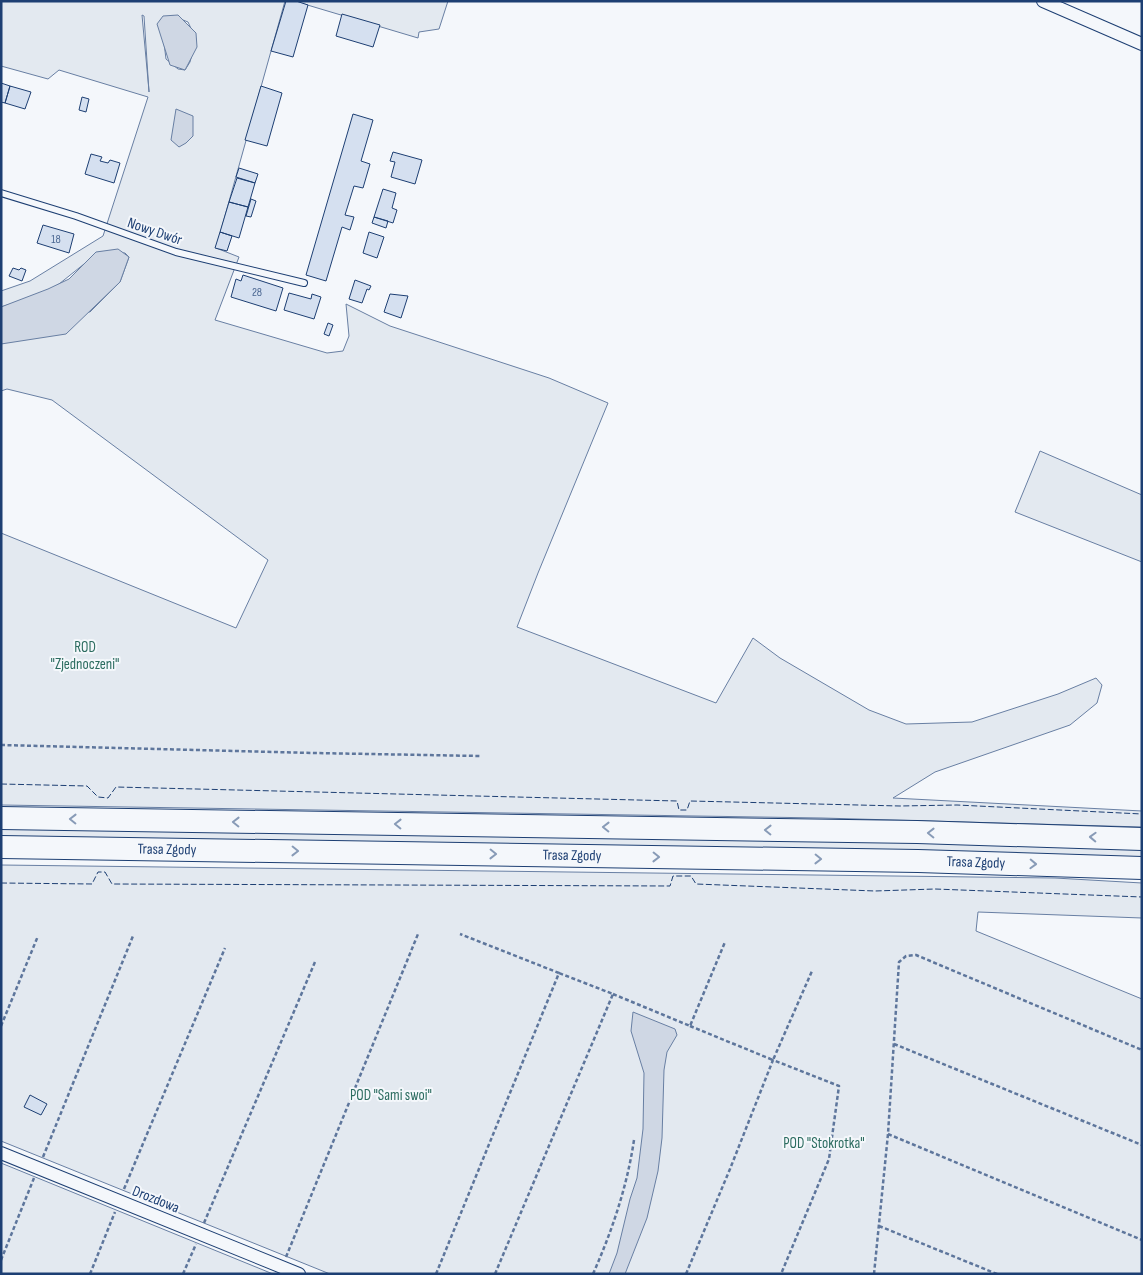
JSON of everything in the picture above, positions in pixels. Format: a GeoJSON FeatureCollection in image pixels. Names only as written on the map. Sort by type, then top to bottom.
{"type":"FeatureCollection","features":[{"type":"Feature","properties":{"kind":"highway","name":"Trasa Zgody"},"geometry":{"type":"LineString","coordinates":[[1,818],[917,832],[1142,839]]}},
{"type":"Feature","properties":{"kind":"highway","name":"Trasa Zgody"},"geometry":{"type":"LineString","coordinates":[[1,846],[918,861],[1142,868]]}},
{"type":"Feature","properties":{"kind":"street"},"geometry":{"type":"LineString","coordinates":[[1043,1],[1142,44]]}},
{"type":"Feature","properties":{"kind":"street","name":"Drozdowa"},"geometry":{"type":"LineString","coordinates":[[1,1153],[299,1274]]}},
{"type":"Feature","properties":{"kind":"lane","name":"Nowy Dwór"},"geometry":{"type":"LineString","coordinates":[[1,193],[76,216],[176,252],[304,283]]}},
{"type":"Feature","properties":{"kind":"path"},"geometry":{"type":"LineString","coordinates":[[1,745],[314,754],[480,756]]}},
{"type":"Feature","properties":{"kind":"path"},"geometry":{"type":"LineString","coordinates":[[282,1267],[418,934]]}},
{"type":"Feature","properties":{"kind":"path"},"geometry":{"type":"LineString","coordinates":[[460,934],[839,1086],[829,1159],[781,1274]]}},
{"type":"Feature","properties":{"kind":"path"},"geometry":{"type":"LineString","coordinates":[[1,1026],[38,936]]}},
{"type":"Feature","properties":{"kind":"path"},"geometry":{"type":"LineString","coordinates":[[1,1260],[133,936]]}},
{"type":"Feature","properties":{"kind":"path"},"geometry":{"type":"LineString","coordinates":[[690,1026],[725,942]]}},
{"type":"Feature","properties":{"kind":"path"},"geometry":{"type":"LineString","coordinates":[[90,1274],[225,948]]}},
{"type":"Feature","properties":{"kind":"path"},"geometry":{"type":"LineString","coordinates":[[874,1274],[888,1134],[899,962],[906,956],[916,955],[1142,1050]]}},
{"type":"Feature","properties":{"kind":"path"},"geometry":{"type":"LineString","coordinates":[[184,1274],[315,962]]}},
{"type":"Feature","properties":{"kind":"path"},"geometry":{"type":"LineString","coordinates":[[686,1274],[730,1169],[772,1060],[812,971]]}},
{"type":"Feature","properties":{"kind":"path"},"geometry":{"type":"LineString","coordinates":[[436,1274],[559,973]]}},
{"type":"Feature","properties":{"kind":"path"},"geometry":{"type":"LineString","coordinates":[[495,1274],[613,994]]}},
{"type":"Feature","properties":{"kind":"path"},"geometry":{"type":"LineString","coordinates":[[894,1044],[1142,1145]]}},
{"type":"Feature","properties":{"kind":"path"},"geometry":{"type":"LineString","coordinates":[[888,1134],[1142,1240]]}},
{"type":"Feature","properties":{"kind":"path"},"geometry":{"type":"LineString","coordinates":[[593,1274],[605,1246],[629,1174],[634,1140]]}},
{"type":"Feature","properties":{"kind":"path"},"geometry":{"type":"LineString","coordinates":[[879,1226],[997,1274]]}},
{"type":"Feature","properties":{"kind":"green space","name":"ROD \"Zjednoczeni\""},"geometry":{"type":"Polygon","coordinates":[[[1,1],[285,1],[216,248],[239,257],[215,320],[327,353],[343,351],[349,336],[346,304],[390,326],[549,378],[608,403],[517,627],[716,703],[753,638],[780,658],[869,710],[906,724],[972,722],[1058,694],[1096,678],[1102,685],[1097,703],[1070,725],[935,772],[893,798],[1142,811],[1142,827],[822,818],[1,805],[1,533],[236,628],[268,560],[52,400],[7,389],[1,391],[1,321],[24,307],[90,312],[120,282],[129,257],[125,253],[99,252],[49,292],[1,307],[1,291],[30,281],[103,236],[148,97],[59,70],[48,79],[1,66],[1,1]],[[142,15],[149,89],[144,16],[142,15]],[[173,16],[161,19],[166,59],[178,69],[185,70],[190,62],[196,39],[188,22],[173,16]]]}},
{"type":"Feature","properties":{"kind":"green space"},"geometry":{"type":"Polygon","coordinates":[[[294,1],[448,1],[439,29],[419,32],[418,38],[294,1]]]}},
{"type":"Feature","properties":{"kind":"green space"},"geometry":{"type":"Polygon","coordinates":[[[1040,451],[1142,495],[1142,562],[1015,512],[1040,451]]]}},
{"type":"Feature","properties":{"kind":"green space"},"geometry":{"type":"Polygon","coordinates":[[[1,826],[1142,846],[1142,859],[1,839],[1,826]]]}},
{"type":"Feature","properties":{"kind":"green space"},"geometry":{"type":"Polygon","coordinates":[[[1,865],[1055,878],[1142,883],[1142,918],[978,912],[976,931],[1142,999],[1142,1274],[330,1274],[1,1141],[1,865]]]}},
{"type":"Feature","properties":{"kind":"green space"},"geometry":{"type":"Polygon","coordinates":[[[1,1163],[273,1274],[1,1274],[1,1163]]]}},
{"type":"Feature","properties":{"kind":"shaded area"},"geometry":{"type":"Polygon","coordinates":[[[178,15],[196,33],[197,47],[185,70],[170,65],[157,24],[163,16],[178,15]]]}},
{"type":"Feature","properties":{"kind":"shaded area"},"geometry":{"type":"Polygon","coordinates":[[[176,109],[193,116],[193,136],[179,147],[171,140],[176,109]]]}},
{"type":"Feature","properties":{"kind":"shaded area"},"geometry":{"type":"Polygon","coordinates":[[[118,249],[129,257],[120,282],[66,334],[1,344],[1,307],[69,279],[96,252],[118,249]]]}},
{"type":"Feature","properties":{"kind":"shaded area"},"geometry":{"type":"Polygon","coordinates":[[[633,1012],[675,1029],[677,1035],[667,1052],[664,1070],[662,1138],[658,1171],[647,1218],[625,1274],[609,1274],[617,1253],[637,1178],[643,1129],[644,1073],[631,1031],[633,1012]]]}},
{"type":"Feature","properties":{"kind":"building"},"geometry":{"type":"Polygon","coordinates":[[[286,1],[296,1],[308,5],[293,57],[271,51],[286,1]]]}},
{"type":"Feature","properties":{"kind":"building"},"geometry":{"type":"Polygon","coordinates":[[[342,14],[380,25],[373,47],[336,36],[342,14]]]}},
{"type":"Feature","properties":{"kind":"building"},"geometry":{"type":"Polygon","coordinates":[[[1,83],[10,86],[5,103],[1,102],[1,83]]]}},
{"type":"Feature","properties":{"kind":"building"},"geometry":{"type":"Polygon","coordinates":[[[10,86],[31,92],[25,109],[5,103],[10,86]]]}},
{"type":"Feature","properties":{"kind":"building"},"geometry":{"type":"Polygon","coordinates":[[[261,86],[282,93],[267,146],[245,140],[261,86]]]}},
{"type":"Feature","properties":{"kind":"building"},"geometry":{"type":"Polygon","coordinates":[[[82,97],[89,99],[86,112],[79,110],[82,97]]]}},
{"type":"Feature","properties":{"kind":"building"},"geometry":{"type":"Polygon","coordinates":[[[353,114],[373,120],[361,161],[370,164],[363,188],[354,186],[345,215],[354,217],[350,230],[342,227],[326,281],[306,275],[353,114]]]}},
{"type":"Feature","properties":{"kind":"building"},"geometry":{"type":"Polygon","coordinates":[[[393,152],[422,160],[415,184],[391,177],[395,162],[390,161],[393,152]]]}},
{"type":"Feature","properties":{"kind":"building"},"geometry":{"type":"Polygon","coordinates":[[[91,154],[102,157],[100,161],[108,163],[110,160],[120,163],[114,183],[85,174],[91,154]]]}},
{"type":"Feature","properties":{"kind":"building"},"geometry":{"type":"Polygon","coordinates":[[[239,168],[258,174],[255,183],[236,177],[239,168]]]}},
{"type":"Feature","properties":{"kind":"building"},"geometry":{"type":"Polygon","coordinates":[[[237,178],[255,183],[248,207],[229,202],[237,178]]]}},
{"type":"Feature","properties":{"kind":"building"},"geometry":{"type":"Polygon","coordinates":[[[383,189],[396,193],[392,208],[397,210],[393,223],[374,217],[383,189]]]}},
{"type":"Feature","properties":{"kind":"building"},"geometry":{"type":"Polygon","coordinates":[[[251,199],[256,201],[251,217],[246,216],[251,199]]]}},
{"type":"Feature","properties":{"kind":"building"},"geometry":{"type":"Polygon","coordinates":[[[229,202],[248,207],[239,238],[220,232],[229,202]]]}},
{"type":"Feature","properties":{"kind":"building"},"geometry":{"type":"Polygon","coordinates":[[[374,217],[388,221],[386,228],[372,223],[374,217]]]}},
{"type":"Feature","properties":{"kind":"building"},"geometry":{"type":"Polygon","coordinates":[[[43,225],[74,234],[69,253],[37,243],[43,225]]]}},
{"type":"Feature","properties":{"kind":"building"},"geometry":{"type":"Polygon","coordinates":[[[220,232],[232,236],[227,251],[215,248],[220,232]]]}},
{"type":"Feature","properties":{"kind":"building"},"geometry":{"type":"Polygon","coordinates":[[[369,232],[384,237],[377,258],[363,253],[369,232]]]}},
{"type":"Feature","properties":{"kind":"building"},"geometry":{"type":"Polygon","coordinates":[[[13,268],[26,270],[22,281],[9,276],[13,268]]]}},
{"type":"Feature","properties":{"kind":"building"},"geometry":{"type":"Polygon","coordinates":[[[243,275],[283,288],[276,311],[231,297],[236,279],[241,281],[243,275]]]}},
{"type":"Feature","properties":{"kind":"building"},"geometry":{"type":"Polygon","coordinates":[[[355,280],[371,286],[369,290],[367,289],[362,303],[349,299],[355,280]]]}},
{"type":"Feature","properties":{"kind":"building"},"geometry":{"type":"Polygon","coordinates":[[[289,293],[311,299],[312,294],[321,297],[314,319],[284,310],[289,293]]]}},
{"type":"Feature","properties":{"kind":"building"},"geometry":{"type":"Polygon","coordinates":[[[390,294],[408,296],[401,318],[384,312],[390,294]]]}},
{"type":"Feature","properties":{"kind":"building"},"geometry":{"type":"Polygon","coordinates":[[[328,323],[333,325],[329,336],[324,334],[328,323]]]}},
{"type":"Feature","properties":{"kind":"building"},"geometry":{"type":"Polygon","coordinates":[[[30,1095],[47,1104],[41,1115],[24,1107],[30,1095]]]}},
{"type":"Feature","properties":{"kind":"fence"},"geometry":{"type":"LineString","coordinates":[[1,784],[87,786],[98,797],[108,798],[116,787],[677,801],[679,810],[687,810],[690,801],[900,806],[957,805],[1142,814]]}},
{"type":"Feature","properties":{"kind":"fence"},"geometry":{"type":"LineString","coordinates":[[1,883],[92,884],[98,872],[105,872],[112,884],[670,886],[673,876],[691,876],[696,884],[875,891],[935,889],[1142,897]]}},
{"type":"Feature","properties":{"kind":"park label","name":"POD \"Sami swoi\""},"geometry":{"type":"Point","coordinates":[391,1095]}},
{"type":"Feature","properties":{"kind":"park label","name":"POD \"Stokrotka\""},"geometry":{"type":"Point","coordinates":[824,1143]}}]}
